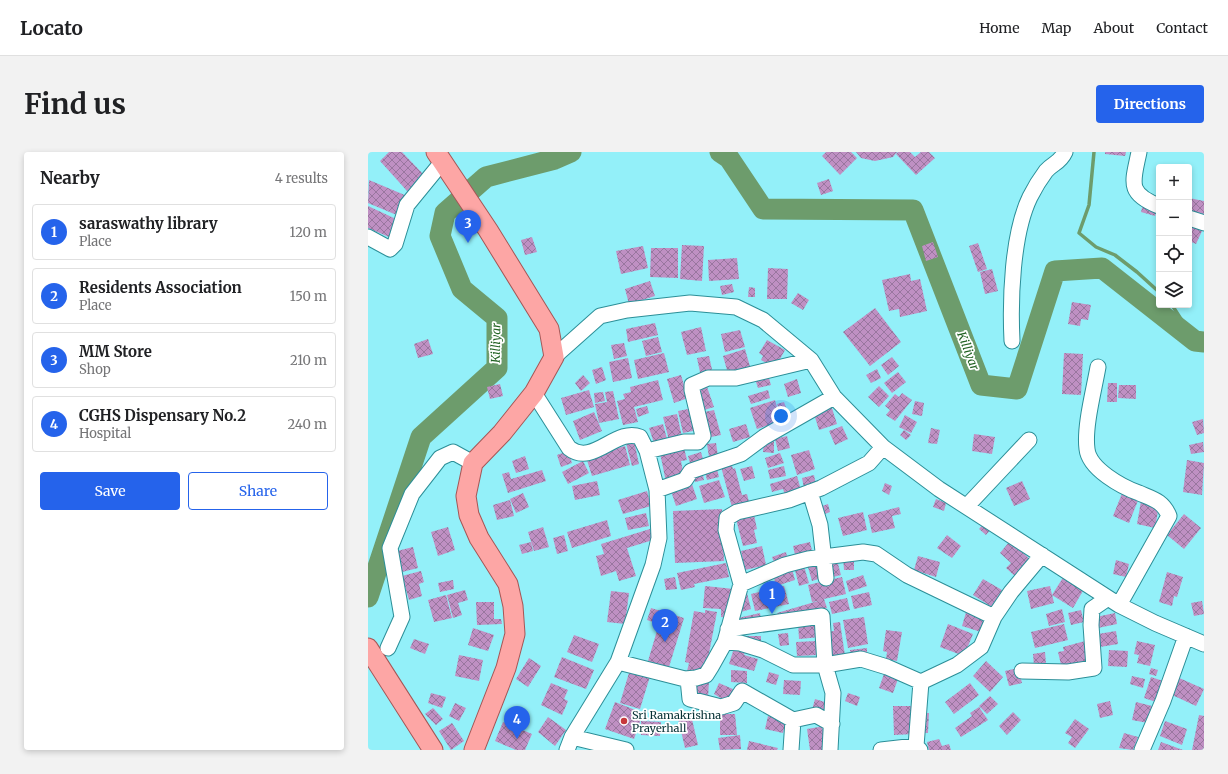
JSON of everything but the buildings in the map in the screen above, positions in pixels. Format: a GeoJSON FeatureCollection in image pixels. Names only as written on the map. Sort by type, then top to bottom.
{"type":"FeatureCollection","features":[{"type":"Feature","properties":{"kind":"main road"},"geometry":{"type":"LineString","coordinates":[[442,160],[488,230],[549,329],[554,357],[534,393],[502,433],[473,463],[466,496],[469,515],[479,538],[508,584],[513,606],[515,634],[501,682],[474,750]]}},
{"type":"Feature","properties":{"kind":"main road"},"geometry":{"type":"LineString","coordinates":[[368,648],[433,750]]}},
{"type":"Feature","properties":{"kind":"street"},"geometry":{"type":"LineString","coordinates":[[1012,341],[1011,314],[1014,267],[1019,232],[1024,212],[1031,196],[1046,171],[1061,161],[1065,152]]}},
{"type":"Feature","properties":{"kind":"street"},"geometry":{"type":"LineString","coordinates":[[1140,152],[1134,179],[1135,190],[1144,200],[1156,205]]}},
{"type":"Feature","properties":{"kind":"street"},"geometry":{"type":"LineString","coordinates":[[368,237],[390,249],[395,244],[407,205],[442,160]]}},
{"type":"Feature","properties":{"kind":"street"},"geometry":{"type":"LineString","coordinates":[[1192,219],[1204,224]]}},
{"type":"Feature","properties":{"kind":"street"},"geometry":{"type":"LineString","coordinates":[[554,357],[600,316],[627,310],[690,303],[736,307],[763,320],[811,360],[834,397],[883,447],[939,489],[1114,601],[1204,644]]}},
{"type":"Feature","properties":{"kind":"street"},"geometry":{"type":"LineString","coordinates":[[647,451],[684,442],[698,442],[701,439],[703,436],[692,385],[708,378],[736,378],[811,360]]}},
{"type":"Feature","properties":{"kind":"street"},"geometry":{"type":"LineString","coordinates":[[1022,671],[1068,672],[1094,668],[1091,626],[1092,609],[1114,601],[1169,516],[1161,502],[1125,488],[1094,465],[1087,450],[1088,427],[1098,367]]}},
{"type":"Feature","properties":{"kind":"street"},"geometry":{"type":"LineString","coordinates":[[534,393],[569,448],[576,454],[586,454],[622,438],[635,435],[640,437],[647,451],[657,490],[659,538],[653,565],[618,662],[569,743],[626,750]]}},
{"type":"Feature","properties":{"kind":"street"},"geometry":{"type":"LineString","coordinates":[[657,490],[685,480],[691,471],[741,454],[764,437],[834,397]]}},
{"type":"Feature","properties":{"kind":"street"},"geometry":{"type":"LineString","coordinates":[[967,506],[1029,440]]}},
{"type":"Feature","properties":{"kind":"street"},"geometry":{"type":"LineString","coordinates":[[618,662],[688,678],[696,678],[706,675],[727,635],[741,584],[726,530],[728,518],[737,512],[789,500],[850,474],[869,463],[883,447]]}},
{"type":"Feature","properties":{"kind":"street"},"geometry":{"type":"LineString","coordinates":[[388,648],[402,617],[390,548],[412,494],[440,458],[453,452],[473,463]]}},
{"type":"Feature","properties":{"kind":"street"},"geometry":{"type":"LineString","coordinates":[[810,492],[820,525],[826,578]]}},
{"type":"Feature","properties":{"kind":"street"},"geometry":{"type":"LineString","coordinates":[[741,584],[785,565],[823,557],[863,552],[876,554],[907,575],[994,617]]}},
{"type":"Feature","properties":{"kind":"street"},"geometry":{"type":"LineString","coordinates":[[727,635],[740,643],[763,650],[793,665],[824,665],[861,659],[887,667],[921,682],[957,665],[981,647],[994,617],[1011,592],[1042,555]]}},
{"type":"Feature","properties":{"kind":"street"},"geometry":{"type":"LineString","coordinates":[[727,635],[822,616],[824,665],[833,693],[830,750]]}},
{"type":"Feature","properties":{"kind":"street"},"geometry":{"type":"LineString","coordinates":[[1142,750],[1163,701],[1186,636]]}},
{"type":"Feature","properties":{"kind":"street"},"geometry":{"type":"LineString","coordinates":[[688,678],[690,699],[721,707],[734,703],[742,691],[794,720],[816,714],[832,724]]}},
{"type":"Feature","properties":{"kind":"street"},"geometry":{"type":"LineString","coordinates":[[881,750],[918,748],[921,682]]}},
{"type":"Feature","properties":{"kind":"street"},"geometry":{"type":"LineString","coordinates":[[791,750],[794,720]]}},
{"type":"Feature","properties":{"kind":"waterway","name":"Killiyar"},"geometry":{"type":"LineString","coordinates":[[368,597],[421,437],[497,368],[497,318],[462,289],[440,236],[445,213],[486,177],[555,159],[571,152]]}},
{"type":"Feature","properties":{"kind":"waterway","name":"Killiyar"},"geometry":{"type":"LineString","coordinates":[[720,152],[729,158],[763,209],[913,210],[981,385],[1017,389],[1055,271],[1102,268],[1195,341],[1204,342]]}},
{"type":"Feature","properties":{"kind":"waterway"},"geometry":{"type":"LineString","coordinates":[[1094,152],[1089,205],[1079,233],[1096,247],[1115,255],[1156,289]]}},
{"type":"Feature","properties":{"kind":"waterway"},"geometry":{"type":"LineString","coordinates":[[1174,308],[1195,341]]}},
{"type":"Feature","properties":{"kind":"place","name":"MM Store"},"geometry":{"type":"Point","coordinates":[468,243]}},
{"type":"Feature","properties":{"kind":"place","name":"saraswathy library"},"geometry":{"type":"Point","coordinates":[772,614]}},
{"type":"Feature","properties":{"kind":"place","name":"Residents Association"},"geometry":{"type":"Point","coordinates":[665,642]}},
{"type":"Feature","properties":{"kind":"place","name":"Sri Ramakrishna Prayerhall"},"geometry":{"type":"Point","coordinates":[624,721]}},
{"type":"Feature","properties":{"kind":"place","name":"CGHS Dispensary No.2"},"geometry":{"type":"Point","coordinates":[517,739]}}]}
